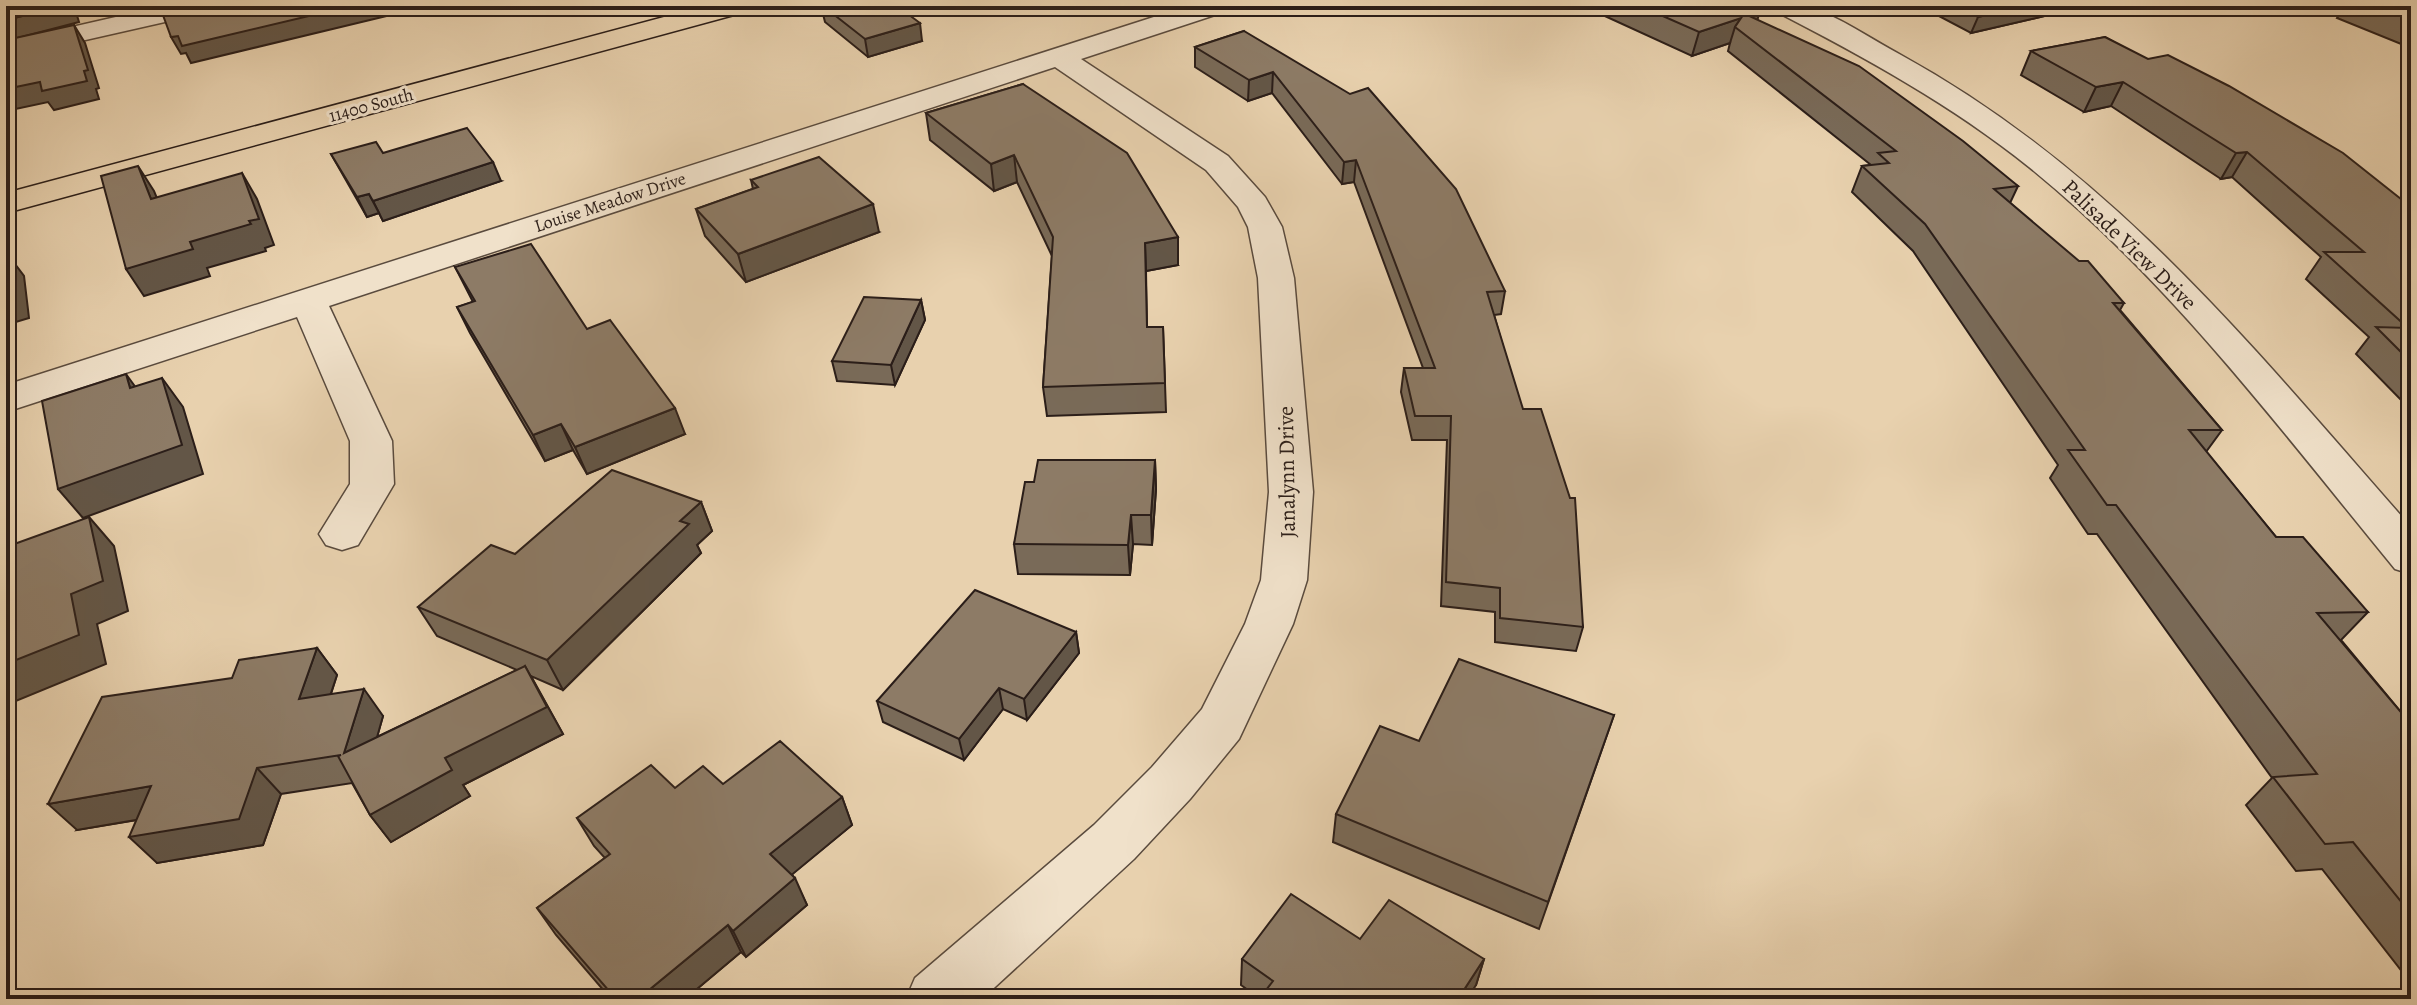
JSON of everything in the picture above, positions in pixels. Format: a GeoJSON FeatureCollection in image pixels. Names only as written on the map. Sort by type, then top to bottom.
{"type":"FeatureCollection","features":[{"type":"Feature","properties":{"kind":"main road","name":"11400 South"},"geometry":{"type":"LineString","coordinates":[[6,178],[656,6]]}},
{"type":"Feature","properties":{"kind":"main road","name":"11400 South"},"geometry":{"type":"LineString","coordinates":[[6,203],[736,6]]}},
{"type":"Feature","properties":{"kind":"street"},"geometry":{"type":"LineString","coordinates":[[6,50],[200,6]]}},
{"type":"Feature","properties":{"kind":"street","name":"Louise Meadow Drive"},"geometry":{"type":"LineString","coordinates":[[6,399],[1215,6]]}},
{"type":"Feature","properties":{"kind":"street","name":"Palisade View Drive"},"geometry":{"type":"LineString","coordinates":[[1786,6],[1930,84],[2000,131],[2070,185],[2138,246],[2198,310],[2411,557]]}},
{"type":"Feature","properties":{"kind":"street","name":"Janalynn Drive"},"geometry":{"type":"LineString","coordinates":[[937,999],[1114,842],[1171,783],[1221,724],[1269,624],[1284,580],[1291,492],[1276,278],[1265,227],[1253,204],[1217,163],[1059,57]]}},
{"type":"Feature","properties":{"kind":"street"},"geometry":{"type":"LineString","coordinates":[[308,300],[371,441],[372,484],[342,534]]}},
{"type":"Feature","properties":{"kind":"building"},"geometry":{"type":"Polygon","coordinates":[[[6,6],[63,6],[6,20],[6,6]]]}},
{"type":"Feature","properties":{"kind":"building"},"geometry":{"type":"Polygon","coordinates":[[[351,6],[182,46],[178,36],[171,37],[160,7],[351,6]]]}},
{"type":"Feature","properties":{"kind":"building"},"geometry":{"type":"Polygon","coordinates":[[[823,6],[897,6],[920,23],[865,39],[823,6]]]}},
{"type":"Feature","properties":{"kind":"building"},"geometry":{"type":"Polygon","coordinates":[[[1640,6],[1747,6],[1760,11],[1747,15],[1859,66],[1963,141],[2018,186],[1994,189],[2079,261],[2088,261],[2124,303],[2113,303],[2222,430],[2189,430],[2276,537],[2303,537],[2368,612],[2317,613],[2411,724],[2411,914],[2353,842],[2325,844],[2273,777],[2317,774],[2116,505],[2107,505],[2068,450],[2085,450],[1925,224],[1862,166],[1889,163],[1878,153],[1896,151],[1735,27],[1741,18],[1699,32],[1640,6]]]}},
{"type":"Feature","properties":{"kind":"building"},"geometry":{"type":"Polygon","coordinates":[[[1957,6],[2026,6],[1978,17],[1957,6]]]}},
{"type":"Feature","properties":{"kind":"building"},"geometry":{"type":"Polygon","coordinates":[[[2384,6],[2411,6],[2411,16],[2384,6]]]}},
{"type":"Feature","properties":{"kind":"building"},"geometry":{"type":"Polygon","coordinates":[[[74,25],[88,70],[84,71],[87,81],[42,91],[40,82],[6,89],[6,40],[74,25]]]}},
{"type":"Feature","properties":{"kind":"building"},"geometry":{"type":"Polygon","coordinates":[[[1244,31],[1350,94],[1368,88],[1456,189],[1505,291],[1487,292],[1523,409],[1541,409],[1570,498],[1575,498],[1583,627],[1500,618],[1500,588],[1446,582],[1451,416],[1415,416],[1404,368],[1435,368],[1356,160],[1344,162],[1273,72],[1249,80],[1195,47],[1244,31]]]}},
{"type":"Feature","properties":{"kind":"building"},"geometry":{"type":"Polygon","coordinates":[[[2105,37],[2148,59],[2168,55],[2229,86],[2343,153],[2411,207],[2411,362],[2376,327],[2408,328],[2324,252],[2364,252],[2247,152],[2236,153],[2123,82],[2096,87],[2031,51],[2105,37]]]}},
{"type":"Feature","properties":{"kind":"building"},"geometry":{"type":"Polygon","coordinates":[[[1023,84],[1127,153],[1178,237],[1145,243],[1147,327],[1163,327],[1165,383],[1043,387],[1053,237],[1014,155],[991,164],[926,113],[1023,84]]]}},
{"type":"Feature","properties":{"kind":"building"},"geometry":{"type":"Polygon","coordinates":[[[467,128],[493,162],[373,201],[369,194],[357,197],[331,154],[376,142],[383,153],[467,128]]]}},
{"type":"Feature","properties":{"kind":"building"},"geometry":{"type":"Polygon","coordinates":[[[819,157],[873,204],[738,254],[696,209],[758,187],[751,180],[819,157]]]}},
{"type":"Feature","properties":{"kind":"building"},"geometry":{"type":"Polygon","coordinates":[[[138,166],[151,199],[242,173],[259,219],[190,242],[193,249],[126,269],[101,176],[138,166]]]}},
{"type":"Feature","properties":{"kind":"building"},"geometry":{"type":"Polygon","coordinates":[[[531,244],[587,329],[610,320],[675,408],[575,447],[561,424],[533,435],[457,307],[475,301],[455,267],[531,244]]]}},
{"type":"Feature","properties":{"kind":"building"},"geometry":{"type":"Polygon","coordinates":[[[9,256],[14,298],[6,300],[6,257],[9,256]]]}},
{"type":"Feature","properties":{"kind":"building"},"geometry":{"type":"Polygon","coordinates":[[[864,297],[921,300],[891,365],[832,361],[864,297]]]}},
{"type":"Feature","properties":{"kind":"building"},"geometry":{"type":"Polygon","coordinates":[[[126,374],[130,388],[162,378],[182,445],[58,489],[42,401],[126,374]]]}},
{"type":"Feature","properties":{"kind":"building"},"geometry":{"type":"Polygon","coordinates":[[[1038,460],[1155,460],[1151,515],[1131,515],[1128,545],[1014,544],[1025,482],[1034,482],[1038,460]]]}},
{"type":"Feature","properties":{"kind":"building"},"geometry":{"type":"Polygon","coordinates":[[[612,470],[701,502],[680,521],[689,524],[547,660],[418,607],[491,545],[515,554],[612,470]]]}},
{"type":"Feature","properties":{"kind":"building"},"geometry":{"type":"Polygon","coordinates":[[[89,517],[103,581],[71,594],[79,635],[6,664],[6,547],[89,517]]]}},
{"type":"Feature","properties":{"kind":"building"},"geometry":{"type":"Polygon","coordinates":[[[975,590],[1076,632],[1024,699],[999,688],[959,739],[877,701],[975,590]]]}},
{"type":"Feature","properties":{"kind":"building"},"geometry":{"type":"Polygon","coordinates":[[[317,648],[299,699],[364,689],[344,753],[525,666],[547,707],[445,758],[452,770],[370,815],[338,756],[341,755],[257,768],[239,819],[129,837],[151,786],[48,804],[102,697],[232,678],[239,660],[317,648]]]}},
{"type":"Feature","properties":{"kind":"building"},"geometry":{"type":"Polygon","coordinates":[[[1459,659],[1614,715],[1548,902],[1336,814],[1380,726],[1419,741],[1459,659]]]}},
{"type":"Feature","properties":{"kind":"building"},"geometry":{"type":"Polygon","coordinates":[[[780,741],[842,797],[770,854],[795,878],[733,931],[728,925],[638,999],[616,999],[537,908],[610,854],[577,818],[651,765],[675,788],[703,766],[723,784],[780,741]]]}},
{"type":"Feature","properties":{"kind":"building"},"geometry":{"type":"Polygon","coordinates":[[[1291,894],[1360,939],[1389,900],[1484,959],[1458,999],[1259,999],[1273,981],[1242,959],[1291,894]]]}}]}
